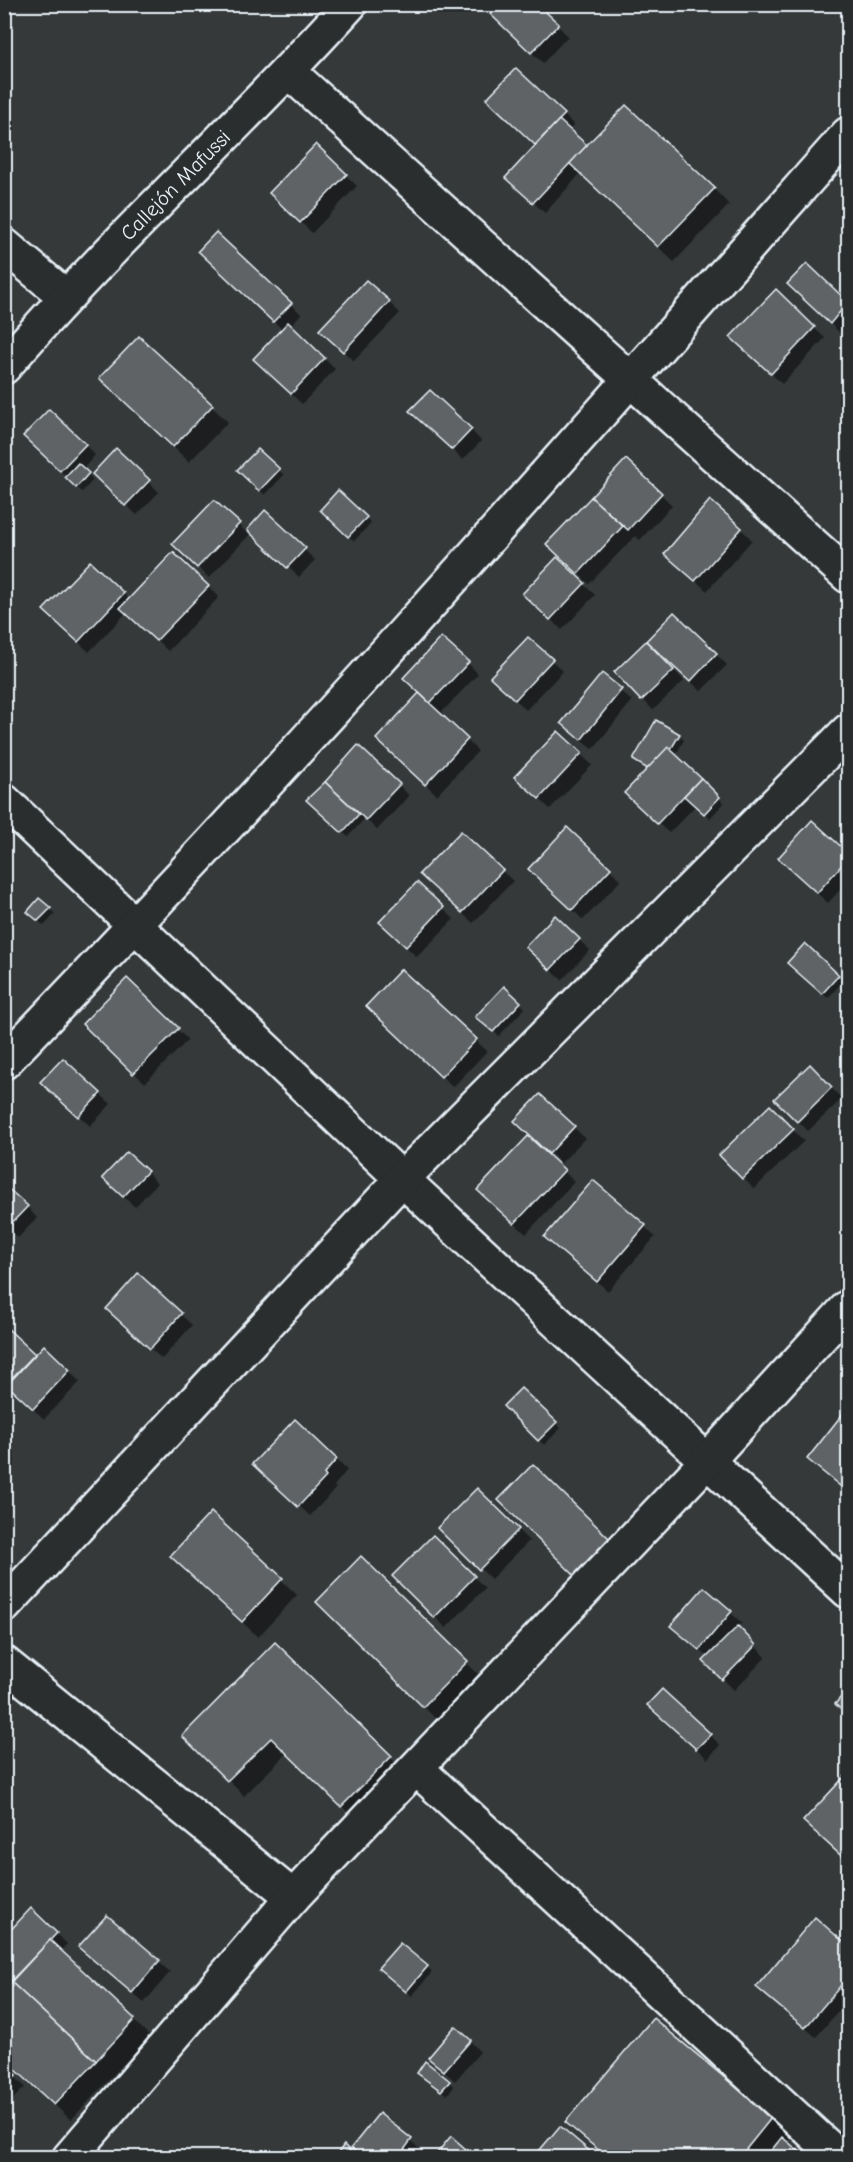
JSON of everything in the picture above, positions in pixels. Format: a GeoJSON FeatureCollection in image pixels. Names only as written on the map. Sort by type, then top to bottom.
{"type":"FeatureCollection","features":[{"type":"Feature","properties":{"kind":"street","name":"Callejón Mafussi"},"geometry":{"type":"LineString","coordinates":[[4,367],[65,296],[288,71],[350,4]]}},
{"type":"Feature","properties":{"kind":"street"},"geometry":{"type":"LineString","coordinates":[[288,71],[849,576]]}},
{"type":"Feature","properties":{"kind":"street"},"geometry":{"type":"LineString","coordinates":[[4,1062],[136,925],[630,381],[849,134]]}},
{"type":"Feature","properties":{"kind":"street"},"geometry":{"type":"LineString","coordinates":[[4,245],[65,296]]}},
{"type":"Feature","properties":{"kind":"street"},"geometry":{"type":"LineString","coordinates":[[4,1606],[402,1179],[849,731]]}},
{"type":"Feature","properties":{"kind":"street"},"geometry":{"type":"LineString","coordinates":[[4,801],[402,1179],[849,1591]]}},
{"type":"Feature","properties":{"kind":"street"},"geometry":{"type":"LineString","coordinates":[[72,2156],[293,1898],[708,1460],[849,1307]]}},
{"type":"Feature","properties":{"kind":"street"},"geometry":{"type":"LineString","coordinates":[[4,1663],[293,1898]]}},
{"type":"Feature","properties":{"kind":"street"},"geometry":{"type":"LineString","coordinates":[[416,1768],[840,2157]]}},
{"type":"Feature","properties":{"kind":"building"},"geometry":{"type":"Polygon","coordinates":[[[499,4],[537,4],[559,24],[531,53],[490,14],[499,4]]]}},
{"type":"Feature","properties":{"kind":"building"},"geometry":{"type":"Polygon","coordinates":[[[516,68],[565,114],[535,145],[486,99],[516,68]]]}},
{"type":"Feature","properties":{"kind":"building"},"geometry":{"type":"Polygon","coordinates":[[[626,105],[715,188],[658,247],[569,163],[626,105]]]}},
{"type":"Feature","properties":{"kind":"building"},"geometry":{"type":"Polygon","coordinates":[[[559,120],[587,145],[533,203],[505,178],[559,120]]]}},
{"type":"Feature","properties":{"kind":"building"},"geometry":{"type":"Polygon","coordinates":[[[316,144],[347,174],[300,223],[269,193],[316,144]]]}},
{"type":"Feature","properties":{"kind":"building"},"geometry":{"type":"Polygon","coordinates":[[[216,232],[292,303],[273,322],[198,251],[216,232]]]}},
{"type":"Feature","properties":{"kind":"building"},"geometry":{"type":"Polygon","coordinates":[[[807,263],[848,302],[830,324],[787,284],[807,263]]]}},
{"type":"Feature","properties":{"kind":"building"},"geometry":{"type":"Polygon","coordinates":[[[366,280],[390,301],[343,352],[319,330],[366,280]]]}},
{"type":"Feature","properties":{"kind":"building"},"geometry":{"type":"Polygon","coordinates":[[[776,289],[815,327],[771,374],[730,337],[776,289]]]}},
{"type":"Feature","properties":{"kind":"building"},"geometry":{"type":"Polygon","coordinates":[[[288,322],[325,358],[291,394],[253,359],[288,322]]]}},
{"type":"Feature","properties":{"kind":"building"},"geometry":{"type":"Polygon","coordinates":[[[139,336],[213,405],[173,447],[99,378],[139,336]]]}},
{"type":"Feature","properties":{"kind":"building"},"geometry":{"type":"Polygon","coordinates":[[[430,390],[472,429],[452,450],[409,411],[430,390]]]}},
{"type":"Feature","properties":{"kind":"building"},"geometry":{"type":"Polygon","coordinates":[[[49,409],[86,444],[60,471],[23,436],[49,409]]]}},
{"type":"Feature","properties":{"kind":"building"},"geometry":{"type":"Polygon","coordinates":[[[116,448],[150,480],[125,506],[92,474],[116,448]]]}},
{"type":"Feature","properties":{"kind":"building"},"geometry":{"type":"Polygon","coordinates":[[[258,449],[280,469],[259,491],[237,470],[258,449]]]}},
{"type":"Feature","properties":{"kind":"building"},"geometry":{"type":"Polygon","coordinates":[[[626,459],[662,493],[628,530],[591,497],[626,459]]]}},
{"type":"Feature","properties":{"kind":"building"},"geometry":{"type":"Polygon","coordinates":[[[78,463],[89,473],[76,488],[65,477],[78,463]]]}},
{"type":"Feature","properties":{"kind":"building"},"geometry":{"type":"Polygon","coordinates":[[[338,490],[367,517],[348,537],[320,510],[338,490]]]}},
{"type":"Feature","properties":{"kind":"building"},"geometry":{"type":"Polygon","coordinates":[[[591,497],[623,526],[578,574],[546,544],[591,497]]]}},
{"type":"Feature","properties":{"kind":"building"},"geometry":{"type":"Polygon","coordinates":[[[214,500],[240,523],[197,568],[172,544],[214,500]]]}},
{"type":"Feature","properties":{"kind":"building"},"geometry":{"type":"Polygon","coordinates":[[[710,500],[742,528],[695,581],[664,554],[710,500]]]}},
{"type":"Feature","properties":{"kind":"building"},"geometry":{"type":"Polygon","coordinates":[[[265,510],[306,548],[287,568],[247,530],[265,510]]]}},
{"type":"Feature","properties":{"kind":"building"},"geometry":{"type":"Polygon","coordinates":[[[173,552],[209,586],[156,641],[120,608],[173,552]]]}},
{"type":"Feature","properties":{"kind":"building"},"geometry":{"type":"Polygon","coordinates":[[[557,557],[585,583],[550,620],[522,594],[557,557]]]}},
{"type":"Feature","properties":{"kind":"building"},"geometry":{"type":"Polygon","coordinates":[[[90,561],[124,593],[78,642],[43,610],[90,561]]]}},
{"type":"Feature","properties":{"kind":"building"},"geometry":{"type":"Polygon","coordinates":[[[674,612],[717,653],[690,682],[646,641],[674,612]]]}},
{"type":"Feature","properties":{"kind":"building"},"geometry":{"type":"Polygon","coordinates":[[[441,637],[469,662],[430,703],[403,678],[441,637]]]}},
{"type":"Feature","properties":{"kind":"building"},"geometry":{"type":"Polygon","coordinates":[[[528,637],[553,659],[515,700],[490,677],[528,637]]]}},
{"type":"Feature","properties":{"kind":"building"},"geometry":{"type":"Polygon","coordinates":[[[646,641],[674,670],[641,701],[614,672],[646,641]]]}},
{"type":"Feature","properties":{"kind":"building"},"geometry":{"type":"Polygon","coordinates":[[[602,673],[622,689],[581,740],[561,723],[602,673]]]}},
{"type":"Feature","properties":{"kind":"building"},"geometry":{"type":"Polygon","coordinates":[[[419,693],[468,739],[425,785],[376,739],[419,693]]]}},
{"type":"Feature","properties":{"kind":"building"},"geometry":{"type":"Polygon","coordinates":[[[656,720],[680,734],[656,774],[633,760],[656,720]]]}},
{"type":"Feature","properties":{"kind":"building"},"geometry":{"type":"Polygon","coordinates":[[[558,731],[582,753],[539,799],[514,777],[558,731]]]}},
{"type":"Feature","properties":{"kind":"building"},"geometry":{"type":"Polygon","coordinates":[[[358,745],[400,784],[366,820],[325,782],[358,745]]]}},
{"type":"Feature","properties":{"kind":"building"},"geometry":{"type":"Polygon","coordinates":[[[668,747],[701,778],[657,824],[624,793],[668,747]]]}},
{"type":"Feature","properties":{"kind":"building"},"geometry":{"type":"Polygon","coordinates":[[[701,778],[720,797],[704,814],[684,796],[701,778]]]}},
{"type":"Feature","properties":{"kind":"building"},"geometry":{"type":"Polygon","coordinates":[[[325,782],[359,814],[342,833],[306,800],[325,782]]]}},
{"type":"Feature","properties":{"kind":"building"},"geometry":{"type":"Polygon","coordinates":[[[812,820],[848,853],[848,858],[817,893],[778,858],[812,820]]]}},
{"type":"Feature","properties":{"kind":"building"},"geometry":{"type":"Polygon","coordinates":[[[567,827],[611,868],[572,910],[528,869],[567,827]]]}},
{"type":"Feature","properties":{"kind":"building"},"geometry":{"type":"Polygon","coordinates":[[[461,831],[503,870],[462,913],[419,874],[461,831]]]}},
{"type":"Feature","properties":{"kind":"building"},"geometry":{"type":"Polygon","coordinates":[[[417,882],[444,907],[406,947],[379,922],[417,882]]]}},
{"type":"Feature","properties":{"kind":"building"},"geometry":{"type":"Polygon","coordinates":[[[39,898],[51,908],[38,921],[27,912],[39,898]]]}},
{"type":"Feature","properties":{"kind":"building"},"geometry":{"type":"Polygon","coordinates":[[[555,915],[580,939],[550,970],[525,947],[555,915]]]}},
{"type":"Feature","properties":{"kind":"building"},"geometry":{"type":"Polygon","coordinates":[[[805,943],[839,975],[822,994],[787,963],[805,943]]]}},
{"type":"Feature","properties":{"kind":"building"},"geometry":{"type":"Polygon","coordinates":[[[401,969],[477,1039],[441,1077],[366,1006],[401,969]]]}},
{"type":"Feature","properties":{"kind":"building"},"geometry":{"type":"Polygon","coordinates":[[[127,978],[179,1028],[133,1074],[82,1024],[127,978]]]}},
{"type":"Feature","properties":{"kind":"building"},"geometry":{"type":"Polygon","coordinates":[[[504,986],[521,1002],[493,1032],[475,1017],[504,986]]]}},
{"type":"Feature","properties":{"kind":"building"},"geometry":{"type":"Polygon","coordinates":[[[63,1058],[101,1093],[78,1117],[40,1082],[63,1058]]]}},
{"type":"Feature","properties":{"kind":"building"},"geometry":{"type":"Polygon","coordinates":[[[810,1064],[832,1087],[797,1122],[774,1099],[810,1064]]]}},
{"type":"Feature","properties":{"kind":"building"},"geometry":{"type":"Polygon","coordinates":[[[540,1094],[575,1126],[549,1154],[514,1121],[540,1094]]]}},
{"type":"Feature","properties":{"kind":"building"},"geometry":{"type":"Polygon","coordinates":[[[770,1105],[794,1129],[742,1179],[719,1155],[770,1105]]]}},
{"type":"Feature","properties":{"kind":"building"},"geometry":{"type":"Polygon","coordinates":[[[528,1136],[565,1170],[514,1224],[477,1190],[528,1136]]]}},
{"type":"Feature","properties":{"kind":"building"},"geometry":{"type":"Polygon","coordinates":[[[127,1152],[148,1171],[123,1197],[102,1178],[127,1152]]]}},
{"type":"Feature","properties":{"kind":"building"},"geometry":{"type":"Polygon","coordinates":[[[593,1180],[646,1225],[597,1282],[544,1237],[593,1180]]]}},
{"type":"Feature","properties":{"kind":"building"},"geometry":{"type":"Polygon","coordinates":[[[4,1185],[28,1206],[6,1229],[4,1227],[4,1185]]]}},
{"type":"Feature","properties":{"kind":"building"},"geometry":{"type":"Polygon","coordinates":[[[138,1273],[182,1313],[150,1349],[106,1309],[138,1273]]]}},
{"type":"Feature","properties":{"kind":"building"},"geometry":{"type":"Polygon","coordinates":[[[7,1328],[35,1354],[6,1384],[4,1330],[7,1328]]]}},
{"type":"Feature","properties":{"kind":"building"},"geometry":{"type":"Polygon","coordinates":[[[44,1345],[70,1370],[33,1409],[7,1385],[44,1345]]]}},
{"type":"Feature","properties":{"kind":"building"},"geometry":{"type":"Polygon","coordinates":[[[521,1388],[557,1422],[538,1441],[503,1406],[521,1388]]]}},
{"type":"Feature","properties":{"kind":"building"},"geometry":{"type":"Polygon","coordinates":[[[848,1407],[848,1476],[840,1486],[807,1459],[848,1407]]]}},
{"type":"Feature","properties":{"kind":"building"},"geometry":{"type":"Polygon","coordinates":[[[295,1419],[337,1459],[324,1474],[326,1477],[298,1507],[252,1464],[295,1419]]]}},
{"type":"Feature","properties":{"kind":"building"},"geometry":{"type":"Polygon","coordinates":[[[533,1464],[611,1540],[575,1576],[498,1500],[533,1464]]]}},
{"type":"Feature","properties":{"kind":"building"},"geometry":{"type":"Polygon","coordinates":[[[477,1488],[519,1529],[479,1570],[437,1528],[477,1488]]]}},
{"type":"Feature","properties":{"kind":"building"},"geometry":{"type":"Polygon","coordinates":[[[211,1512],[283,1578],[242,1622],[170,1556],[211,1512]]]}},
{"type":"Feature","properties":{"kind":"building"},"geometry":{"type":"Polygon","coordinates":[[[433,1535],[475,1576],[434,1618],[392,1576],[433,1535]]]}},
{"type":"Feature","properties":{"kind":"building"},"geometry":{"type":"Polygon","coordinates":[[[361,1556],[468,1661],[423,1707],[316,1602],[361,1556]]]}},
{"type":"Feature","properties":{"kind":"building"},"geometry":{"type":"Polygon","coordinates":[[[704,1587],[732,1611],[699,1650],[670,1626],[704,1587]]]}},
{"type":"Feature","properties":{"kind":"building"},"geometry":{"type":"Polygon","coordinates":[[[738,1626],[756,1645],[722,1680],[703,1661],[738,1626]]]}},
{"type":"Feature","properties":{"kind":"building"},"geometry":{"type":"Polygon","coordinates":[[[275,1642],[392,1756],[341,1807],[271,1738],[227,1781],[182,1736],[275,1642]]]}},
{"type":"Feature","properties":{"kind":"building"},"geometry":{"type":"Polygon","coordinates":[[[662,1689],[711,1734],[696,1749],[647,1705],[662,1689]]]}},
{"type":"Feature","properties":{"kind":"building"},"geometry":{"type":"Polygon","coordinates":[[[848,1689],[848,1716],[835,1704],[848,1689]]]}},
{"type":"Feature","properties":{"kind":"building"},"geometry":{"type":"Polygon","coordinates":[[[848,1773],[848,1862],[803,1821],[848,1773]]]}},
{"type":"Feature","properties":{"kind":"building"},"geometry":{"type":"Polygon","coordinates":[[[31,1908],[57,1933],[4,1988],[4,1937],[31,1908]]]}},
{"type":"Feature","properties":{"kind":"building"},"geometry":{"type":"Polygon","coordinates":[[[107,1915],[160,1960],[132,1993],[78,1947],[107,1915]]]}},
{"type":"Feature","properties":{"kind":"building"},"geometry":{"type":"Polygon","coordinates":[[[815,1917],[848,1946],[848,1977],[805,2028],[756,1987],[815,1917]]]}},
{"type":"Feature","properties":{"kind":"building"},"geometry":{"type":"Polygon","coordinates":[[[50,1940],[135,2019],[96,2061],[11,1982],[50,1940]]]}},
{"type":"Feature","properties":{"kind":"building"},"geometry":{"type":"Polygon","coordinates":[[[400,1943],[428,1966],[406,1992],[378,1968],[400,1943]]]}},
{"type":"Feature","properties":{"kind":"building"},"geometry":{"type":"Polygon","coordinates":[[[11,1982],[96,2061],[54,2105],[4,2059],[4,1988],[11,1982]]]}},
{"type":"Feature","properties":{"kind":"building"},"geometry":{"type":"Polygon","coordinates":[[[653,2018],[772,2117],[739,2158],[608,2158],[565,2122],[653,2018]]]}},
{"type":"Feature","properties":{"kind":"building"},"geometry":{"type":"Polygon","coordinates":[[[455,2026],[471,2040],[444,2071],[428,2058],[455,2026]]]}},
{"type":"Feature","properties":{"kind":"building"},"geometry":{"type":"Polygon","coordinates":[[[425,2061],[450,2081],[441,2091],[417,2073],[425,2061]]]}},
{"type":"Feature","properties":{"kind":"building"},"geometry":{"type":"Polygon","coordinates":[[[4,2064],[16,2075],[4,2087],[4,2064]]]}},
{"type":"Feature","properties":{"kind":"building"},"geometry":{"type":"Polygon","coordinates":[[[379,2113],[412,2139],[398,2158],[363,2158],[351,2148],[379,2113]]]}},
{"type":"Feature","properties":{"kind":"building"},"geometry":{"type":"Polygon","coordinates":[[[560,2126],[598,2158],[533,2158],[560,2126]]]}},
{"type":"Feature","properties":{"kind":"building"},"geometry":{"type":"Polygon","coordinates":[[[451,2136],[476,2158],[433,2158],[451,2136]]]}},
{"type":"Feature","properties":{"kind":"building"},"geometry":{"type":"Polygon","coordinates":[[[782,2137],[807,2158],[765,2158],[782,2137]]]}},
{"type":"Feature","properties":{"kind":"building"},"geometry":{"type":"Polygon","coordinates":[[[344,2145],[349,2150],[359,2158],[334,2158],[344,2145]]]}}]}
